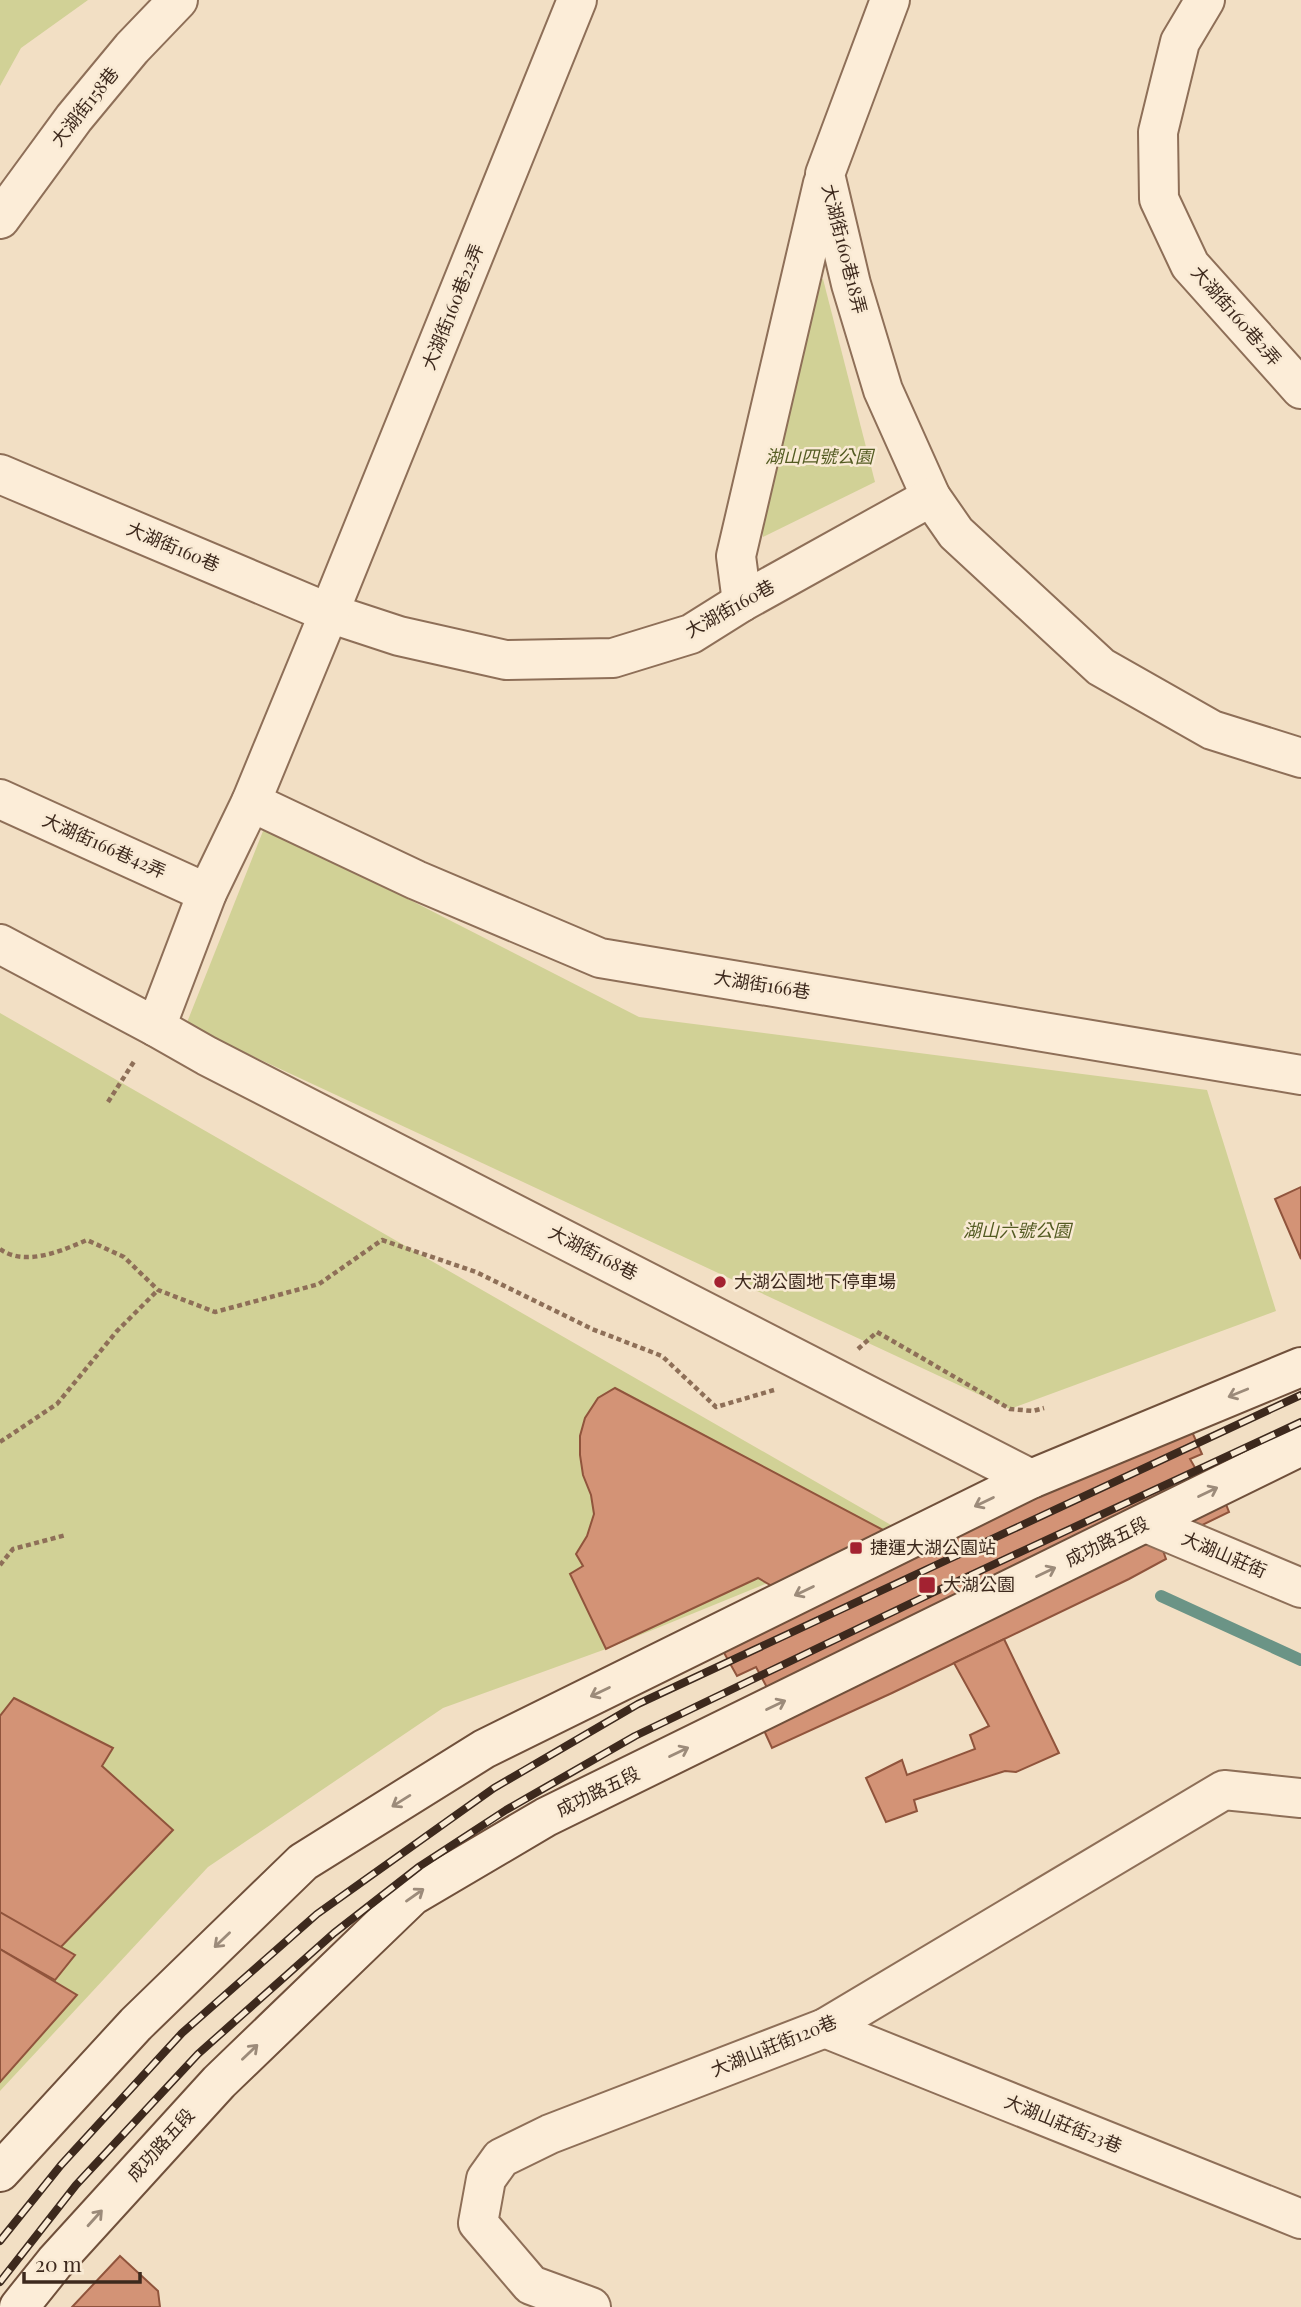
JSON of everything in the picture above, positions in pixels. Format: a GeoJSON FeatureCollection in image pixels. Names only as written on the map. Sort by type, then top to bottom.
{"type":"FeatureCollection","features":[{"type":"Feature","properties":{"kind":"street","name":"大湖街158巷"},"geometry":{"type":"LineString","coordinates":[[0,219],[74,118],[132,48],[178,0]]}},
{"type":"Feature","properties":{"kind":"street","name":"大湖街160巷22弄"},"geometry":{"type":"LineString","coordinates":[[156,1027],[207,893],[251,802],[577,0]]}},
{"type":"Feature","properties":{"kind":"street","name":"大湖街160巷18弄"},"geometry":{"type":"LineString","coordinates":[[890,0],[825,174],[851,284],[883,390],[931,497]]}},
{"type":"Feature","properties":{"kind":"street","name":"大湖街160巷2弄"},"geometry":{"type":"LineString","coordinates":[[1205,0],[1180,42],[1158,132],[1159,199],[1190,265],[1301,389]]}},
{"type":"Feature","properties":{"kind":"street"},"geometry":{"type":"LineString","coordinates":[[743,602],[736,556],[825,174]]}},
{"type":"Feature","properties":{"kind":"street","name":"大湖街160巷"},"geometry":{"type":"LineString","coordinates":[[0,474],[329,613],[399,636],[506,660],[613,658],[691,634],[931,497]]}},
{"type":"Feature","properties":{"kind":"street"},"geometry":{"type":"LineString","coordinates":[[931,497],[956,533],[1101,667],[1212,730],[1301,758]]}},
{"type":"Feature","properties":{"kind":"street","name":"大湖街166巷42弄"},"geometry":{"type":"LineString","coordinates":[[0,799],[207,893]]}},
{"type":"Feature","properties":{"kind":"street","name":"大湖街166巷"},"geometry":{"type":"LineString","coordinates":[[251,802],[416,880],[600,958],[1301,1075]]}},
{"type":"Feature","properties":{"kind":"street","name":"大湖街168巷"},"geometry":{"type":"LineString","coordinates":[[0,944],[207,1056],[1031,1479]]}},
{"type":"Feature","properties":{"kind":"street"},"geometry":{"type":"LineString","coordinates":[[0,2172],[136,2024],[303,1862],[484,1749],[1031,1479],[1301,1367]]}},
{"type":"Feature","properties":{"kind":"street","name":"成功路五段"},"geometry":{"type":"LineString","coordinates":[[19,2307],[55,2262],[219,2082],[412,1896],[547,1817],[1301,1447]]}},
{"type":"Feature","properties":{"kind":"street","name":"大湖山莊街"},"geometry":{"type":"LineString","coordinates":[[1146,1522],[1301,1588]]}},
{"type":"Feature","properties":{"kind":"street","name":"大湖山莊街120巷"},"geometry":{"type":"LineString","coordinates":[[591,2307],[531,2285],[478,2223],[486,2179],[500,2158],[550,2134],[825,2028],[1224,1790],[1301,1798]]}},
{"type":"Feature","properties":{"kind":"street","name":"大湖山莊街23巷"},"geometry":{"type":"LineString","coordinates":[[825,2028],[1301,2220]]}},
{"type":"Feature","properties":{"kind":"path"},"geometry":{"type":"LineString","coordinates":[[107,1102],[156,1027]]}},
{"type":"Feature","properties":{"kind":"path"},"geometry":{"type":"LineString","coordinates":[[0,1249],[11,1257],[49,1255],[87,1240],[124,1258],[158,1290],[215,1312],[320,1284],[382,1240],[475,1272],[592,1329],[662,1356],[716,1408],[829,1374],[877,1332],[1010,1409],[1044,1408]]}},
{"type":"Feature","properties":{"kind":"path"},"geometry":{"type":"LineString","coordinates":[[0,1442],[57,1404],[117,1331],[158,1290]]}},
{"type":"Feature","properties":{"kind":"path"},"geometry":{"type":"LineString","coordinates":[[0,1565],[13,1549],[66,1535]]}},
{"type":"Feature","properties":{"kind":"green space"},"geometry":{"type":"Polygon","coordinates":[[[0,0],[88,0],[21,48],[0,86],[0,0]]]}},
{"type":"Feature","properties":{"kind":"green space","name":"湖山四號公園"},"geometry":{"type":"Polygon","coordinates":[[[811,278],[823,279],[875,482],[763,537],[761,501],[811,278]]]}},
{"type":"Feature","properties":{"kind":"green space","name":"湖山六號公園"},"geometry":{"type":"Polygon","coordinates":[[[265,826],[639,1017],[1207,1090],[1276,1311],[1010,1409],[186,1025],[265,826]]]}},
{"type":"Feature","properties":{"kind":"green space"},"geometry":{"type":"Polygon","coordinates":[[[0,1013],[891,1525],[775,1580],[606,1649],[443,1708],[208,1867],[0,2091],[0,1013]]]}},
{"type":"Feature","properties":{"kind":"building"},"geometry":{"type":"Polygon","coordinates":[[[1301,1187],[1301,1259],[1275,1199],[1301,1187]]]}},
{"type":"Feature","properties":{"kind":"building"},"geometry":{"type":"Polygon","coordinates":[[[615,1388],[902,1540],[779,1590],[758,1578],[606,1649],[570,1574],[583,1566],[576,1554],[587,1536],[594,1514],[591,1495],[583,1475],[580,1436],[585,1418],[598,1398],[615,1388]]]}},
{"type":"Feature","properties":{"kind":"building"},"geometry":{"type":"Polygon","coordinates":[[[1188,1423],[1202,1454],[1190,1459],[1202,1480],[1214,1474],[1229,1512],[1161,1545],[1166,1559],[1129,1579],[772,1748],[752,1704],[771,1695],[756,1667],[737,1676],[713,1633],[1188,1423]]]}},
{"type":"Feature","properties":{"kind":"building"},"geometry":{"type":"Polygon","coordinates":[[[1004,1639],[1059,1753],[1016,1772],[1005,1771],[914,1800],[917,1811],[886,1822],[866,1778],[902,1760],[907,1775],[975,1749],[970,1735],[989,1726],[954,1663],[1004,1639]]]}},
{"type":"Feature","properties":{"kind":"building"},"geometry":{"type":"Polygon","coordinates":[[[14,1698],[113,1748],[102,1766],[173,1830],[59,1949],[0,1913],[0,1716],[14,1698]]]}},
{"type":"Feature","properties":{"kind":"building"},"geometry":{"type":"Polygon","coordinates":[[[0,1912],[75,1955],[55,1980],[0,1949],[0,1912]]]}},
{"type":"Feature","properties":{"kind":"building"},"geometry":{"type":"Polygon","coordinates":[[[0,1949],[77,1995],[0,2082],[0,1949]]]}},
{"type":"Feature","properties":{"kind":"building"},"geometry":{"type":"Polygon","coordinates":[[[120,2256],[158,2291],[160,2307],[72,2307],[120,2256]]]}},
{"type":"Feature","properties":{"kind":"waterway"},"geometry":{"type":"LineString","coordinates":[[1161,1596],[1301,1660]]}},
{"type":"Feature","properties":{"kind":"railway"},"geometry":{"type":"LineString","coordinates":[[0,2241],[61,2165],[182,2033],[317,1914],[494,1788],[638,1704],[1301,1395]]}},
{"type":"Feature","properties":{"kind":"railway"},"geometry":{"type":"LineString","coordinates":[[0,2282],[76,2185],[198,2054],[334,1933],[420,1866],[506,1810],[635,1736],[930,1594],[1301,1422]]}},
{"type":"Feature","properties":{"kind":"place","name":"大湖公園地下停車場"},"geometry":{"type":"Point","coordinates":[720,1282]}},
{"type":"Feature","properties":{"kind":"place","name":"捷運大湖公園站"},"geometry":{"type":"Point","coordinates":[856,1548]}},
{"type":"Feature","properties":{"kind":"place","name":"大湖公園"},"geometry":{"type":"Point","coordinates":[927,1585]}}]}
